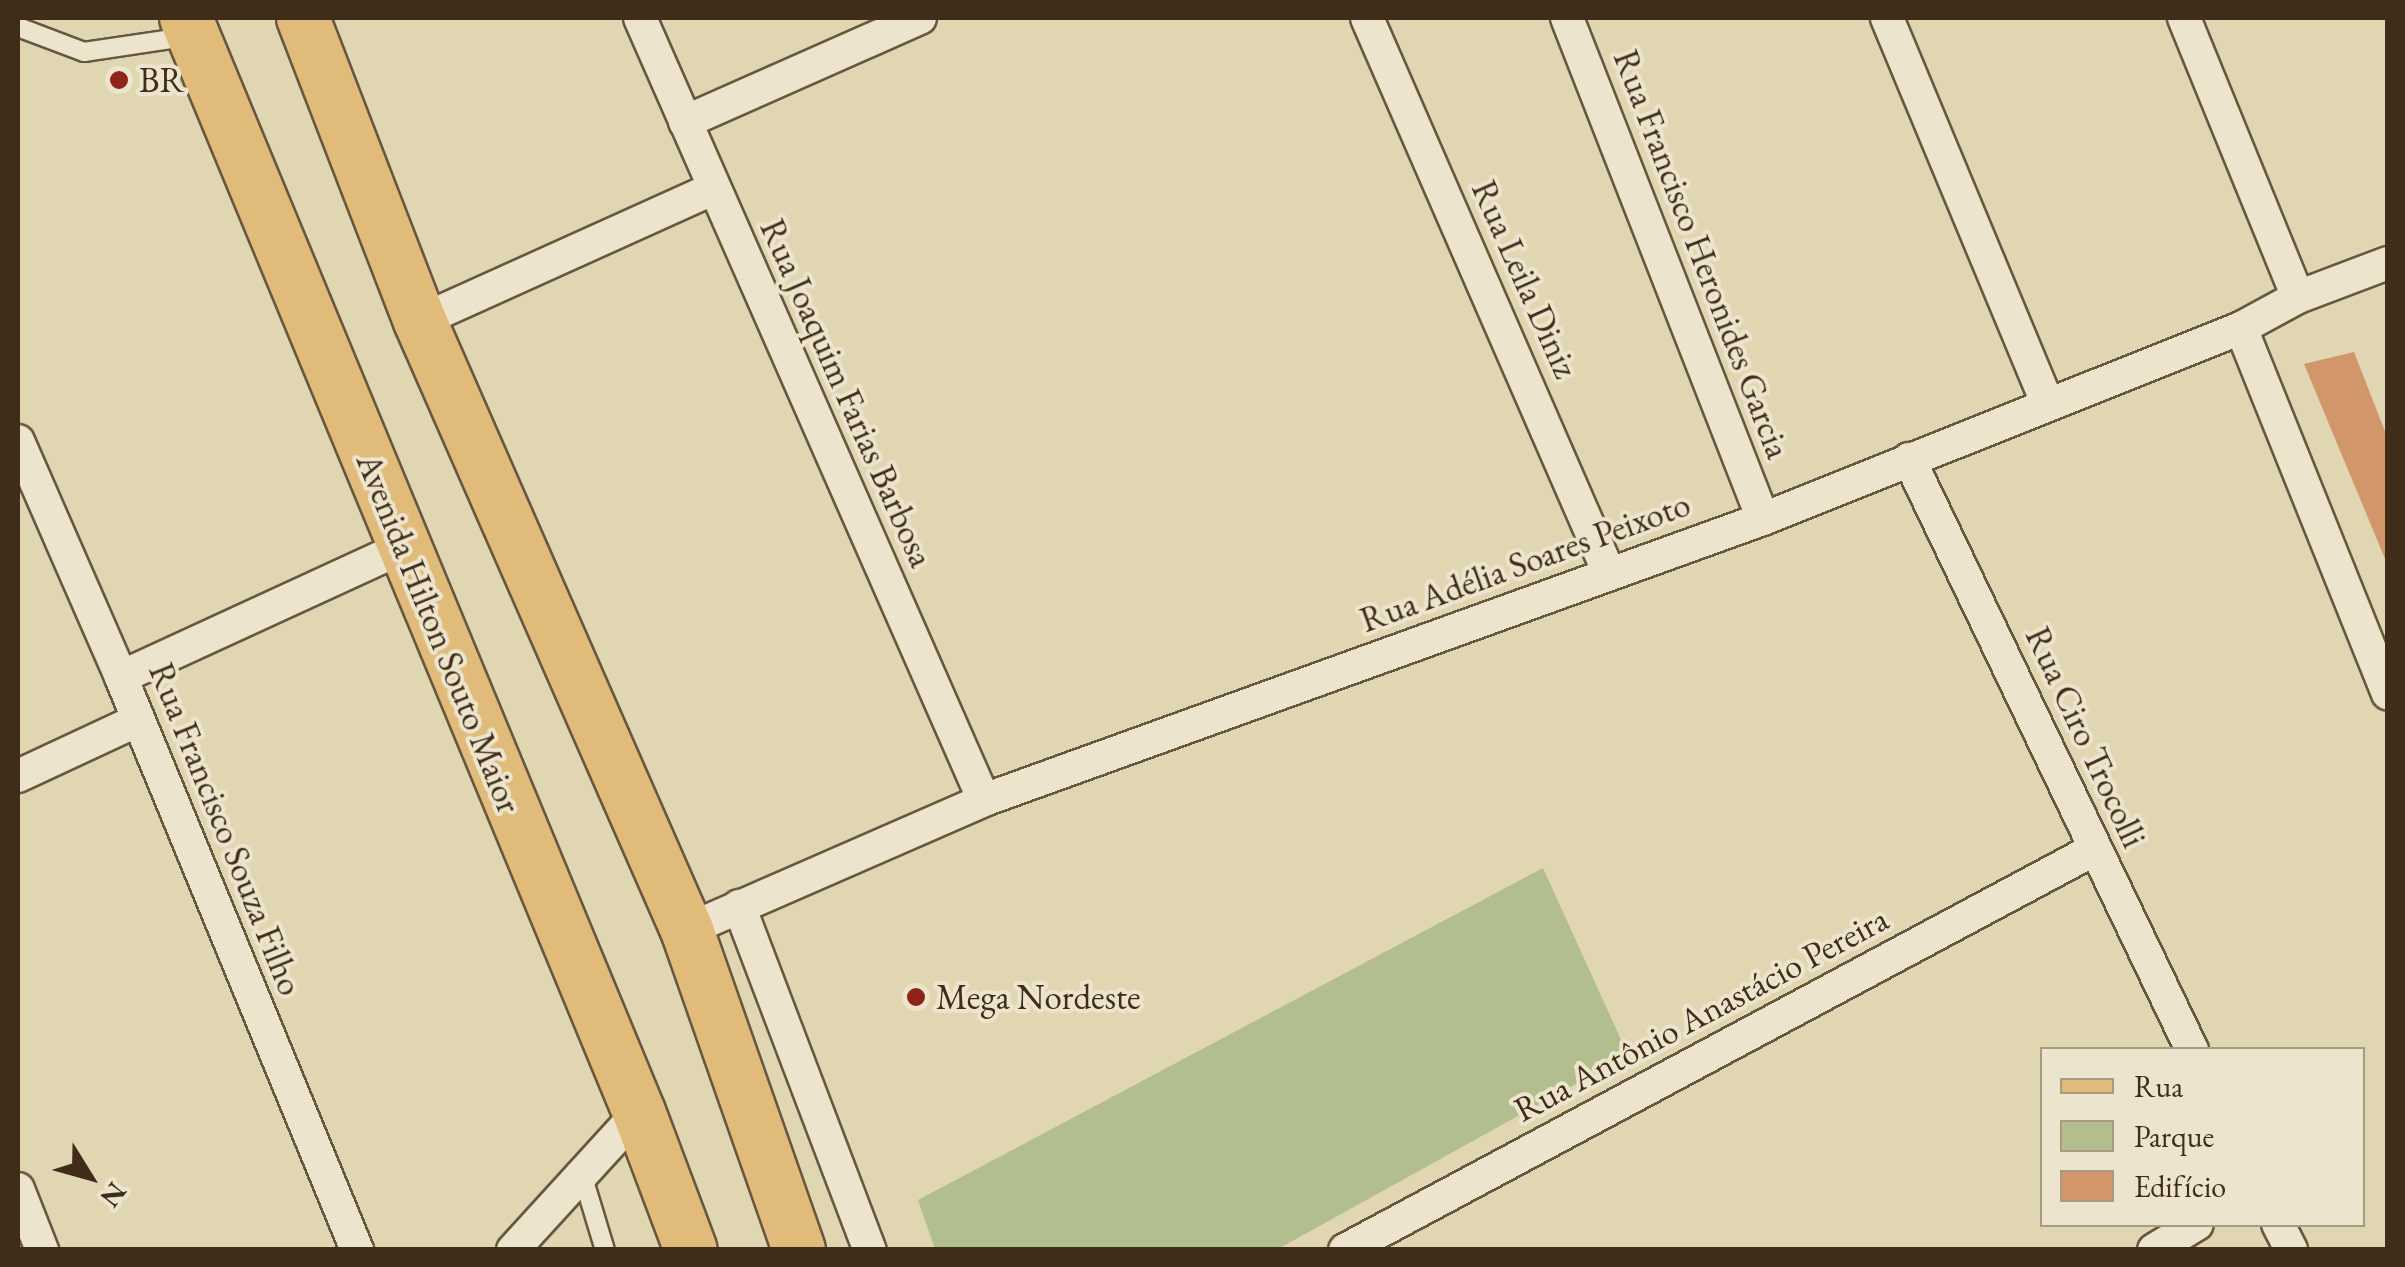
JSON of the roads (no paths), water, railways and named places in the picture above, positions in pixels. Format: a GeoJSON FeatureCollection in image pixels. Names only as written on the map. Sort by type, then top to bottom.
{"type":"FeatureCollection","features":[{"type":"Feature","properties":{"kind":"main road"},"geometry":{"type":"LineString","coordinates":[[303,18],[420,321],[688,930],[799,1250]]}},
{"type":"Feature","properties":{"kind":"main road","name":"Avenida Hilton Souto Maior"},"geometry":{"type":"LineString","coordinates":[[191,26],[639,1112],[690,1250]]}},
{"type":"Feature","properties":{"kind":"street","name":"Rua Joaquim Farias Barbosa"},"geometry":{"type":"LineString","coordinates":[[640,18],[984,800]]}},
{"type":"Feature","properties":{"kind":"street"},"geometry":{"type":"LineString","coordinates":[[684,122],[920,18]]}},
{"type":"Feature","properties":{"kind":"street","name":"Rua Leila Diniz"},"geometry":{"type":"LineString","coordinates":[[1367,18],[1610,573]]}},
{"type":"Feature","properties":{"kind":"street","name":"Rua Francisco Heronides Garcia"},"geometry":{"type":"LineString","coordinates":[[1567,18],[1763,519]]}},
{"type":"Feature","properties":{"kind":"street"},"geometry":{"type":"LineString","coordinates":[[1887,18],[2046,403]]}},
{"type":"Feature","properties":{"kind":"street"},"geometry":{"type":"LineString","coordinates":[[2184,18],[2298,297]]}},
{"type":"Feature","properties":{"kind":"street"},"geometry":{"type":"LineString","coordinates":[[420,321],[712,189]]}},
{"type":"Feature","properties":{"kind":"street","name":"Rua Adélia Soares Peixoto"},"geometry":{"type":"LineString","coordinates":[[688,930],[984,800],[1763,519],[2241,328],[2298,297],[2388,263]]}},
{"type":"Feature","properties":{"kind":"street"},"geometry":{"type":"LineString","coordinates":[[2241,328],[2388,694]]}},
{"type":"Feature","properties":{"kind":"street","name":"Rua Francisco Souza Filho"},"geometry":{"type":"LineString","coordinates":[[18,441],[358,1250]]}},
{"type":"Feature","properties":{"kind":"street","name":"Rua Ciro Trocolli"},"geometry":{"type":"LineString","coordinates":[[1909,459],[2191,1047]]}},
{"type":"Feature","properties":{"kind":"street"},"geometry":{"type":"LineString","coordinates":[[120,677],[403,547]]}},
{"type":"Feature","properties":{"kind":"street"},"geometry":{"type":"LineString","coordinates":[[18,776],[138,720]]}},
{"type":"Feature","properties":{"kind":"street","name":"Rua Antônio Anastácio Pereira"},"geometry":{"type":"LineString","coordinates":[[1345,1250],[2094,849]]}},
{"type":"Feature","properties":{"kind":"street"},"geometry":{"type":"LineString","coordinates":[[739,906],[870,1250]]}},
{"type":"Feature","properties":{"kind":"street"},"geometry":{"type":"LineString","coordinates":[[513,1250],[639,1112]]}},
{"type":"Feature","properties":{"kind":"street"},"geometry":{"type":"LineString","coordinates":[[18,1189],[42,1250]]}},
{"type":"Feature","properties":{"kind":"street"},"geometry":{"type":"LineString","coordinates":[[2154,1250],[2192,1227]]}},
{"type":"Feature","properties":{"kind":"street"},"geometry":{"type":"LineString","coordinates":[[2280,1227],[2292,1250]]}},
{"type":"Feature","properties":{"kind":"lane"},"geometry":{"type":"LineString","coordinates":[[18,27],[84,52],[191,26]]}},
{"type":"Feature","properties":{"kind":"lane"},"geometry":{"type":"LineString","coordinates":[[582,1174],[605,1250]]}},
{"type":"Feature","properties":{"kind":"place","name":"BR"},"geometry":{"type":"Point","coordinates":[119,80]}},
{"type":"Feature","properties":{"kind":"place","name":"Mega Nordeste"},"geometry":{"type":"Point","coordinates":[916,997]}}]}
